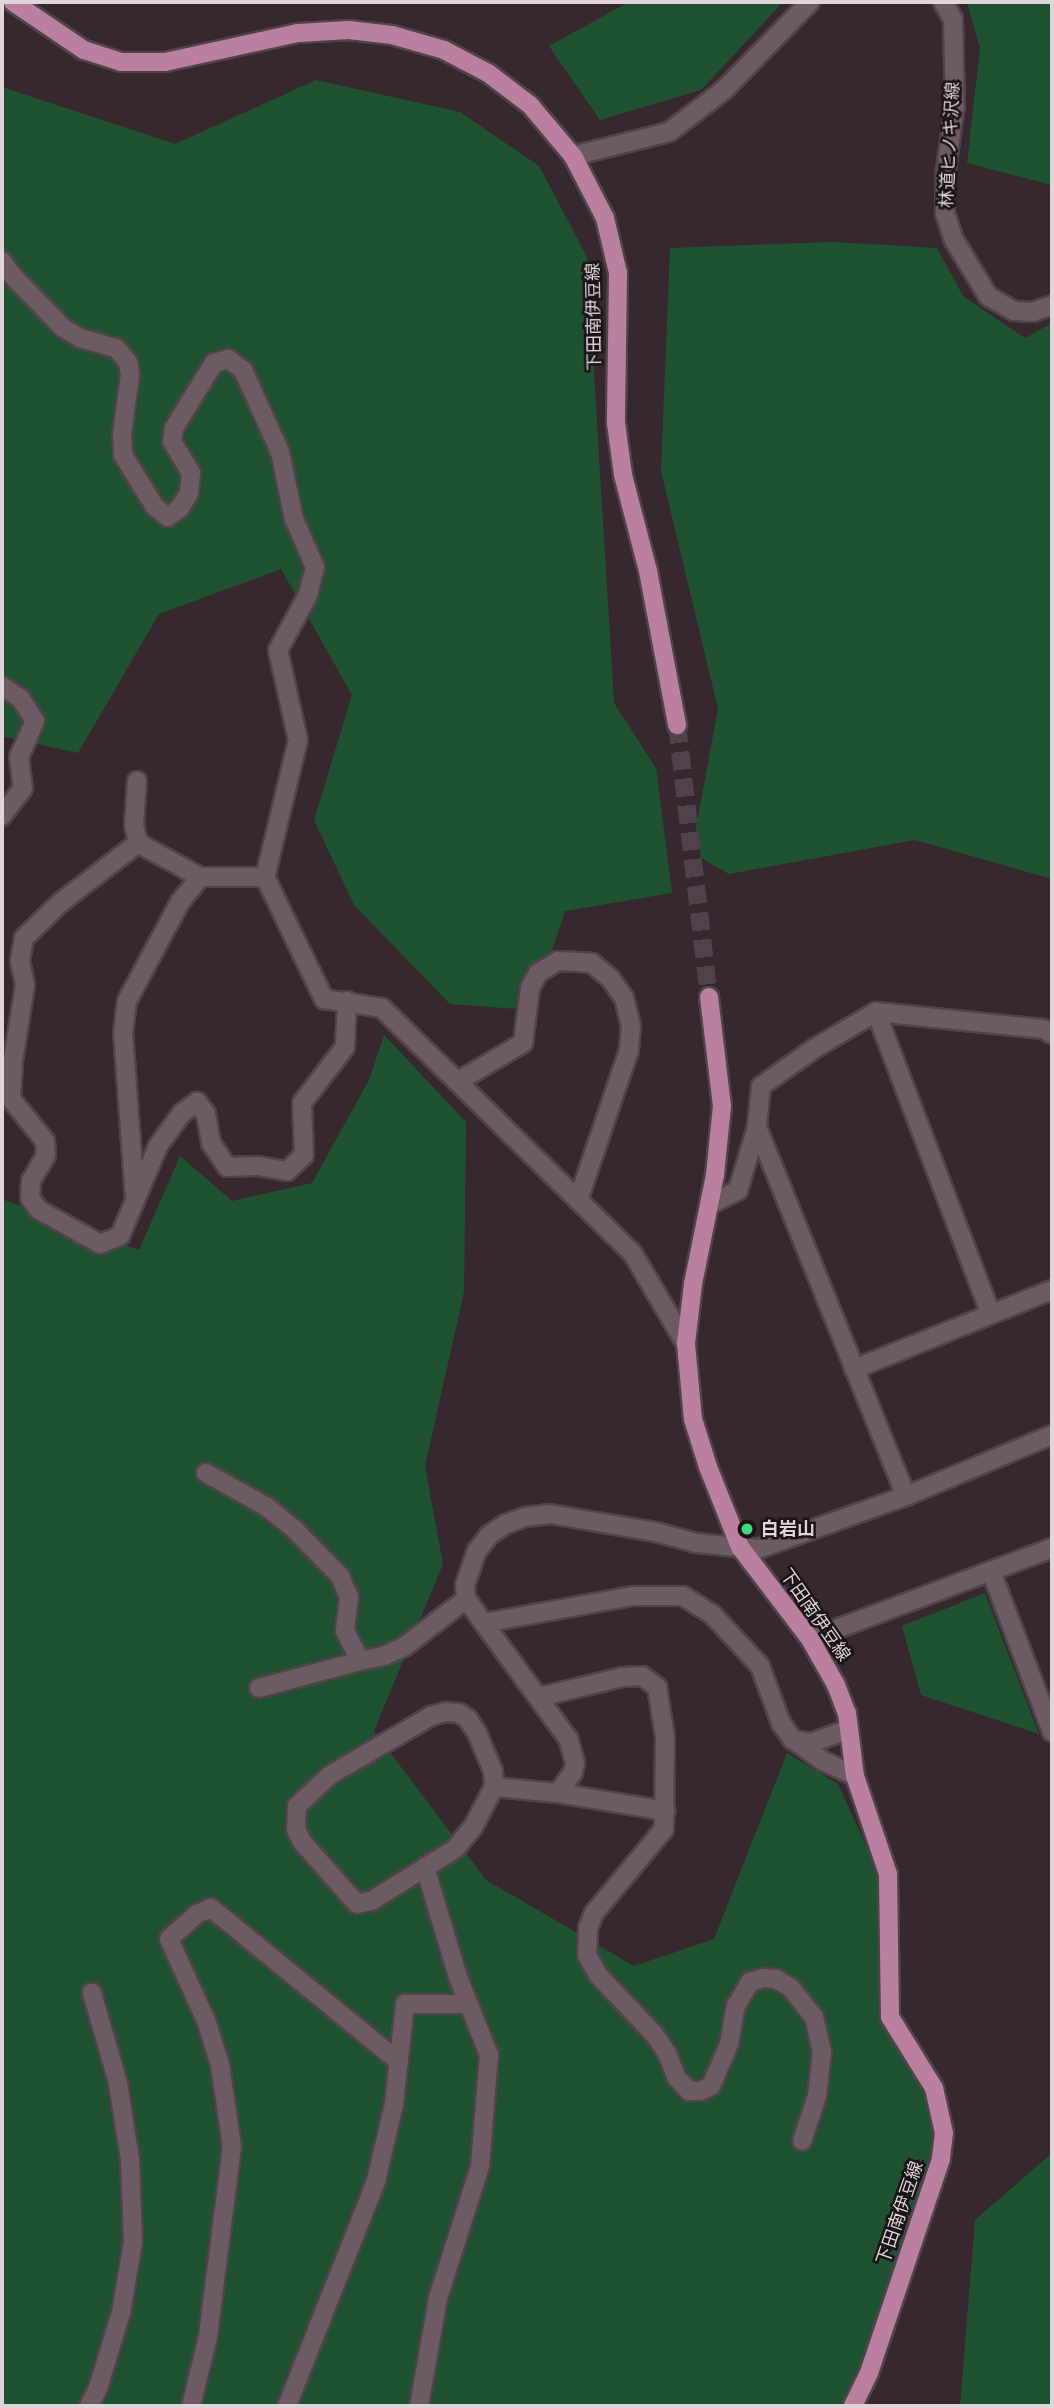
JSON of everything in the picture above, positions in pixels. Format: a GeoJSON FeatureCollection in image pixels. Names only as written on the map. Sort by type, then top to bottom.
{"type":"FeatureCollection","features":[{"type":"Feature","properties":{"kind":"main road","name":"下田南伊豆線"},"geometry":{"type":"LineString","coordinates":[[13,2],[84,50],[121,62],[165,62],[298,33],[349,30],[392,35],[444,50],[488,73],[530,105],[573,156],[605,218],[618,273],[616,423],[624,475],[648,571],[677,725]]}},
{"type":"Feature","properties":{"kind":"main road","name":"下田南伊豆線"},"geometry":{"type":"LineString","coordinates":[[709,997],[722,1106],[686,1344],[693,1419],[708,1467],[740,1547],[810,1639],[836,1685],[849,1729],[855,1776],[888,1874],[890,2017],[933,2088],[944,2133],[941,2159],[869,2373],[853,2406]]}},
{"type":"Feature","properties":{"kind":"street"},"geometry":{"type":"LineString","coordinates":[[573,156],[669,132],[725,89],[810,2]]}},
{"type":"Feature","properties":{"kind":"street","name":"林道ヒノキ沢線"},"geometry":{"type":"LineString","coordinates":[[943,2],[953,19],[955,105],[945,176],[945,213],[954,240],[988,296],[1014,311],[1033,312],[1052,305]]}},
{"type":"Feature","properties":{"kind":"street"},"geometry":{"type":"LineString","coordinates":[[2,261],[63,328],[80,338],[116,348],[128,362],[130,374],[122,435],[123,455],[155,507],[169,517],[180,508],[189,493],[191,473],[172,441],[174,428],[214,363],[228,359],[243,370],[280,452],[294,519],[315,567],[308,595],[278,650],[298,740],[265,877],[324,999],[382,1008],[633,1254],[686,1344]]}},
{"type":"Feature","properties":{"kind":"street"},"geometry":{"type":"LineString","coordinates":[[2,686],[21,699],[34,722],[19,757],[23,788],[2,816]]}},
{"type":"Feature","properties":{"kind":"street"},"geometry":{"type":"LineString","coordinates":[[137,781],[134,825],[138,844]]}},
{"type":"Feature","properties":{"kind":"street"},"geometry":{"type":"LineString","coordinates":[[138,844],[200,877],[265,877]]}},
{"type":"Feature","properties":{"kind":"street"},"geometry":{"type":"LineString","coordinates":[[138,844],[61,902],[24,938],[20,961],[25,985],[7,1056],[11,1099],[45,1141],[46,1155],[31,1181],[30,1198],[39,1210],[100,1244],[120,1236],[158,1146],[182,1113],[197,1102],[206,1114],[211,1143],[227,1167],[258,1166],[287,1171],[303,1155],[303,1103],[345,1047],[347,1001]]}},
{"type":"Feature","properties":{"kind":"street"},"geometry":{"type":"LineString","coordinates":[[135,1202],[123,1033],[127,1001],[180,902],[200,877]]}},
{"type":"Feature","properties":{"kind":"street"},"geometry":{"type":"LineString","coordinates":[[457,1082],[523,1043],[530,988],[538,973],[558,961],[592,963],[610,978],[624,999],[629,1017],[629,1050],[578,1200]]}},
{"type":"Feature","properties":{"kind":"street"},"geometry":{"type":"LineString","coordinates":[[709,1205],[738,1190],[757,1127],[761,1086],[815,1048],[876,1012],[1043,1029],[1052,1034]]}},
{"type":"Feature","properties":{"kind":"street"},"geometry":{"type":"LineString","coordinates":[[876,1012],[991,1314]]}},
{"type":"Feature","properties":{"kind":"street"},"geometry":{"type":"LineString","coordinates":[[757,1127],[906,1496]]}},
{"type":"Feature","properties":{"kind":"street"},"geometry":{"type":"LineString","coordinates":[[854,1369],[1052,1290]]}},
{"type":"Feature","properties":{"kind":"street"},"geometry":{"type":"LineString","coordinates":[[558,1793],[573,1772],[573,1749],[466,1599],[465,1585],[477,1551],[489,1535],[525,1517],[550,1514],[579,1517],[696,1543],[758,1549],[906,1496],[1052,1435]]}},
{"type":"Feature","properties":{"kind":"street"},"geometry":{"type":"LineString","coordinates":[[206,1473],[267,1507],[295,1530],[340,1576],[349,1597],[345,1630],[360,1661]]}},
{"type":"Feature","properties":{"kind":"street"},"geometry":{"type":"LineString","coordinates":[[810,1639],[1052,1548]]}},
{"type":"Feature","properties":{"kind":"street"},"geometry":{"type":"LineString","coordinates":[[991,1571],[1052,1732]]}},
{"type":"Feature","properties":{"kind":"street"},"geometry":{"type":"LineString","coordinates":[[484,1623],[633,1597],[683,1596],[712,1614],[760,1666],[781,1723],[799,1744],[823,1761],[855,1776]]}},
{"type":"Feature","properties":{"kind":"street"},"geometry":{"type":"LineString","coordinates":[[259,1688],[384,1656],[405,1646],[466,1599]]}},
{"type":"Feature","properties":{"kind":"street"},"geometry":{"type":"LineString","coordinates":[[538,1697],[642,1675],[657,1686],[665,1737],[664,1829],[594,1913],[588,1928],[587,1955],[598,1975],[654,2034],[667,2053],[676,2077],[689,2091],[701,2091],[711,2086],[729,2044],[736,2006],[750,1982],[763,1978],[776,1979],[790,1988],[814,2017],[822,2052],[817,2096],[802,2141]]}},
{"type":"Feature","properties":{"kind":"street"},"geometry":{"type":"LineString","coordinates":[[446,1712],[459,1713],[468,1719],[477,1733],[493,1772],[494,1787],[466,1838],[371,1901],[357,1903],[303,1843],[296,1830],[297,1806],[330,1775],[430,1716],[446,1712]]}},
{"type":"Feature","properties":{"kind":"street"},"geometry":{"type":"LineString","coordinates":[[799,1744],[811,1743],[849,1729]]}},
{"type":"Feature","properties":{"kind":"street"},"geometry":{"type":"LineString","coordinates":[[494,1787],[558,1793],[666,1811]]}},
{"type":"Feature","properties":{"kind":"street"},"geometry":{"type":"LineString","coordinates":[[419,2406],[438,2298],[481,2166],[489,2055],[468,2004],[425,1867]]}},
{"type":"Feature","properties":{"kind":"street"},"geometry":{"type":"LineString","coordinates":[[191,2406],[208,2336],[232,2147],[216,2055],[207,2024],[169,1939],[197,1914],[211,1908],[399,2062]]}},
{"type":"Feature","properties":{"kind":"street"},"geometry":{"type":"LineString","coordinates":[[89,2406],[98,2388],[121,2313],[133,2242],[130,2160],[118,2083],[92,1993]]}},
{"type":"Feature","properties":{"kind":"street"},"geometry":{"type":"LineString","coordinates":[[288,2406],[376,2181],[394,2104],[405,2004],[468,2004]]}},
{"type":"Feature","properties":{"kind":"green space"},"geometry":{"type":"Polygon","coordinates":[[[629,2],[783,2],[701,90],[600,120],[549,46],[629,2]]]}},
{"type":"Feature","properties":{"kind":"green space"},"geometry":{"type":"Polygon","coordinates":[[[967,2],[1052,2],[1052,185],[967,163],[980,48],[967,2]]]}},
{"type":"Feature","properties":{"kind":"green space"},"geometry":{"type":"Polygon","coordinates":[[[316,80],[460,112],[539,166],[587,257],[614,703],[656,768],[672,893],[565,911],[532,1010],[450,1004],[354,905],[314,820],[352,695],[281,569],[159,614],[78,753],[2,736],[2,87],[175,144],[316,80]]]}},
{"type":"Feature","properties":{"kind":"green space"},"geometry":{"type":"Polygon","coordinates":[[[833,242],[937,248],[963,296],[1025,338],[1052,323],[1052,879],[915,840],[729,874],[701,858],[696,827],[718,709],[661,471],[670,248],[833,242]]]}},
{"type":"Feature","properties":{"kind":"green space"},"geometry":{"type":"Polygon","coordinates":[[[384,1035],[466,1122],[464,1292],[425,1466],[443,1564],[374,1731],[486,1880],[634,1966],[714,1939],[787,1753],[838,1784],[889,1896],[890,2017],[944,2133],[869,2373],[844,2406],[2,2406],[2,1199],[139,1250],[180,1156],[232,1201],[312,1183],[369,1080],[384,1035]]]}},
{"type":"Feature","properties":{"kind":"green space"},"geometry":{"type":"Polygon","coordinates":[[[985,1593],[1039,1734],[921,1695],[902,1626],[985,1593]]]}},
{"type":"Feature","properties":{"kind":"green space"},"geometry":{"type":"Polygon","coordinates":[[[1052,2153],[1052,2406],[960,2406],[975,2220],[1052,2153]]]}},
{"type":"Feature","properties":{"kind":"tunnel"},"geometry":{"type":"LineString","coordinates":[[677,725],[709,997]]}},
{"type":"Feature","properties":{"kind":"place","name":"白岩山"},"geometry":{"type":"Point","coordinates":[747,1529]}}]}
